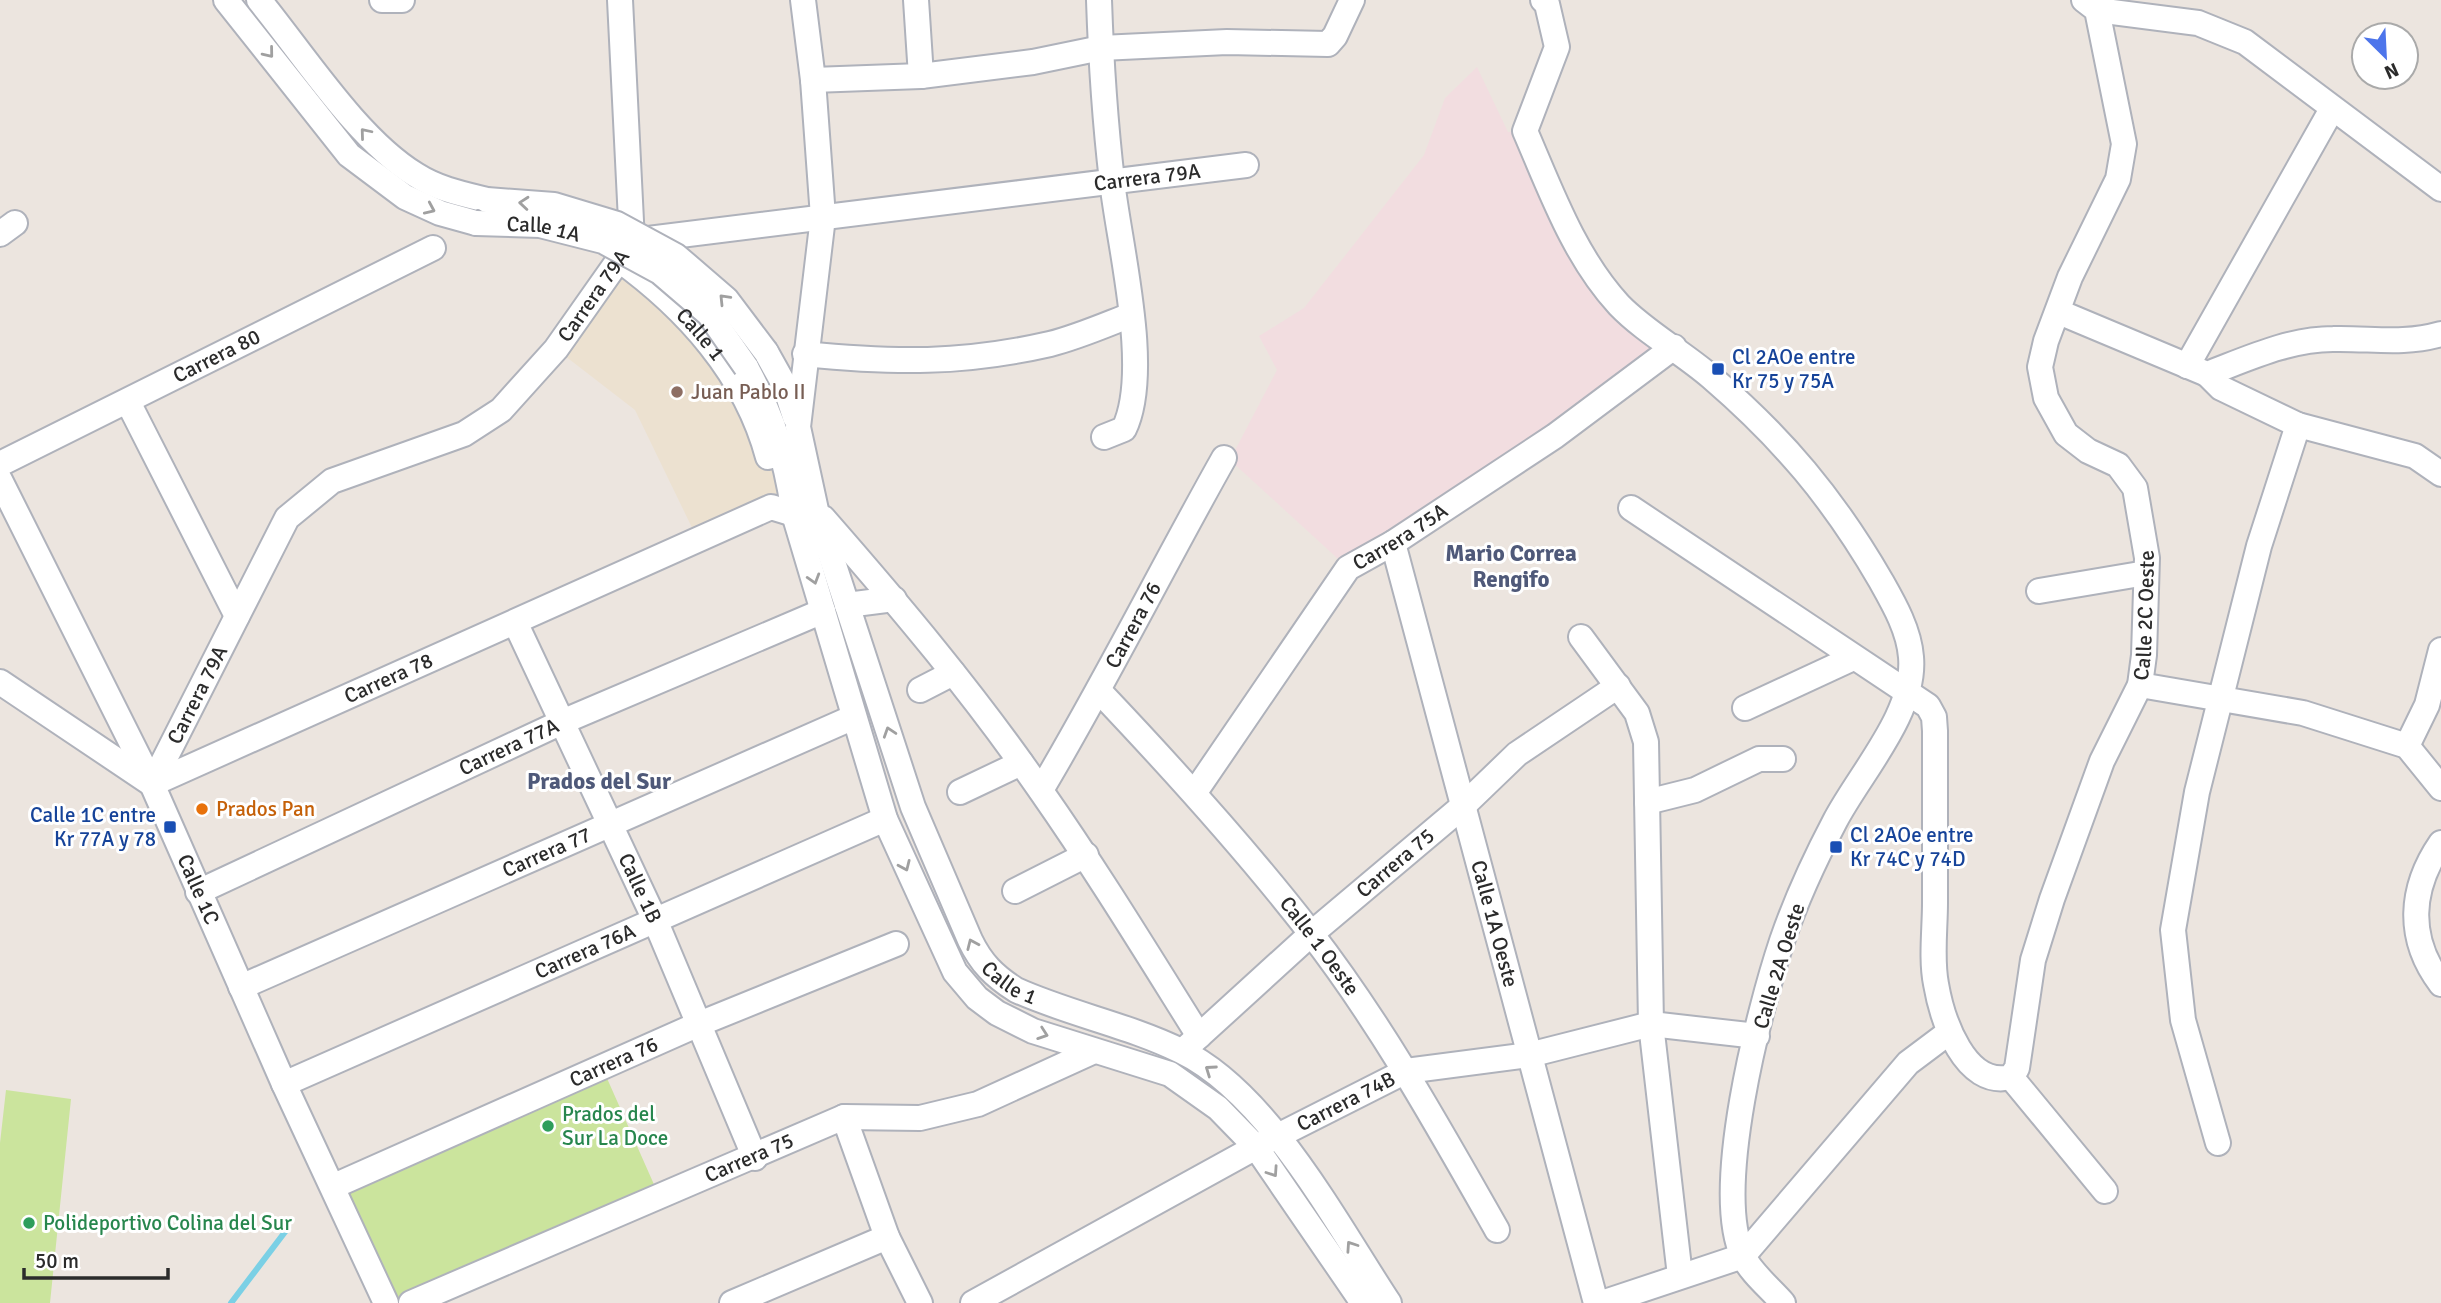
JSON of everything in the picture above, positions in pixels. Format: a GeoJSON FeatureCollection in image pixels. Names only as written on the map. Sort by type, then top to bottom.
{"type":"FeatureCollection","features":[{"type":"Feature","properties":{"kind":"street","name":"Calle 1A"},"geometry":{"type":"LineString","coordinates":[[226,0],[349,155],[405,197],[440,214],[476,223],[540,225],[603,242],[649,266],[709,314],[785,386],[798,427]]}},
{"type":"Feature","properties":{"kind":"street","name":"Calle 1A"},"geometry":{"type":"LineString","coordinates":[[259,0],[370,140],[416,176],[449,191],[487,200],[554,205],[617,224],[676,256],[716,291],[756,360],[783,450],[794,510]]}},
{"type":"Feature","properties":{"kind":"street"},"geometry":{"type":"LineString","coordinates":[[620,0],[625,250]]}},
{"type":"Feature","properties":{"kind":"street","name":"Calle 1"},"geometry":{"type":"LineString","coordinates":[[803,0],[813,80],[823,217],[805,354],[794,510],[913,807],[979,960],[996,978],[1016,990],[1191,1044]]}},
{"type":"Feature","properties":{"kind":"street"},"geometry":{"type":"LineString","coordinates":[[916,0],[921,76]]}},
{"type":"Feature","properties":{"kind":"street"},"geometry":{"type":"LineString","coordinates":[[1099,0],[1112,181],[1135,355],[1129,419],[1124,429],[1104,437]]}},
{"type":"Feature","properties":{"kind":"street"},"geometry":{"type":"LineString","coordinates":[[813,80],[921,76],[1033,62],[1101,48],[1227,41],[1328,44],[1335,36],[1352,0]]}},
{"type":"Feature","properties":{"kind":"street","name":"Calle 2A Oeste"},"geometry":{"type":"LineString","coordinates":[[1543,0],[1547,4],[1557,47],[1525,131],[1588,268],[1622,308],[1675,347],[1773,432],[1815,482],[1859,544],[1900,615],[1912,656],[1909,695],[1835,821],[1782,942],[1757,1036],[1733,1150],[1731,1202],[1743,1256],[1783,1303]]}},
{"type":"Feature","properties":{"kind":"street"},"geometry":{"type":"LineString","coordinates":[[2091,5],[2198,11],[2245,42],[2441,189]]}},
{"type":"Feature","properties":{"kind":"street","name":"Calle 2C Oeste"},"geometry":{"type":"LineString","coordinates":[[2011,1077],[2017,1068],[2033,960],[2052,899],[2102,761],[2140,685],[2144,655],[2147,558],[2135,488],[2118,465],[2088,451],[2066,434],[2046,398],[2040,367],[2046,341],[2070,277],[2118,178],[2124,144],[2091,5]]}},
{"type":"Feature","properties":{"kind":"street"},"geometry":{"type":"LineString","coordinates":[[2197,370],[2332,109]]}},
{"type":"Feature","properties":{"kind":"street","name":"Carrera 79A"},"geometry":{"type":"LineString","coordinates":[[152,784],[287,518],[332,481],[464,434],[501,410],[556,349],[625,250],[823,217],[1246,165]]}},
{"type":"Feature","properties":{"kind":"street","name":"Carrera 80"},"geometry":{"type":"LineString","coordinates":[[0,464],[433,248]]}},
{"type":"Feature","properties":{"kind":"street","name":"Calle 1"},"geometry":{"type":"LineString","coordinates":[[625,250],[652,284],[696,326],[733,377],[766,448],[778,494],[894,599],[1041,790],[1086,855],[1191,1044],[1240,1091],[1278,1136],[1389,1303]]}},
{"type":"Feature","properties":{"kind":"street"},"geometry":{"type":"LineString","coordinates":[[2059,312],[2197,370],[2221,388],[2298,425],[2415,456],[2441,474]]}},
{"type":"Feature","properties":{"kind":"street"},"geometry":{"type":"LineString","coordinates":[[805,354],[887,362],[971,359],[1052,343],[1131,315]]}},
{"type":"Feature","properties":{"kind":"street"},"geometry":{"type":"LineString","coordinates":[[2197,370],[2289,345],[2331,338],[2388,343],[2441,334]]}},
{"type":"Feature","properties":{"kind":"street","name":"Carrera 75A"},"geometry":{"type":"LineString","coordinates":[[1195,792],[1348,568],[1393,543],[1555,436],[1675,347]]}},
{"type":"Feature","properties":{"kind":"street"},"geometry":{"type":"LineString","coordinates":[[128,402],[237,616]]}},
{"type":"Feature","properties":{"kind":"street"},"geometry":{"type":"LineString","coordinates":[[2218,1143],[2185,1029],[2173,930],[2197,792],[2259,546],[2298,425]]}},
{"type":"Feature","properties":{"kind":"street","name":"Carrera 76"},"geometry":{"type":"LineString","coordinates":[[1041,790],[1100,692],[1151,587],[1224,458]]}},
{"type":"Feature","properties":{"kind":"street","name":"Calle 1C"},"geometry":{"type":"LineString","coordinates":[[0,480],[152,784],[284,1084],[334,1186],[386,1303]]}},
{"type":"Feature","properties":{"kind":"street"},"geometry":{"type":"LineString","coordinates":[[1631,508],[1928,706],[1934,724],[1935,982],[1948,1033],[1984,1076],[1998,1080],[2011,1077],[2105,1191]]}},
{"type":"Feature","properties":{"kind":"street","name":"Carrera 78"},"geometry":{"type":"LineString","coordinates":[[152,784],[515,622],[794,510]]}},
{"type":"Feature","properties":{"kind":"street","name":"Calle 1A Oeste"},"geometry":{"type":"LineString","coordinates":[[1393,543],[1596,1303]]}},
{"type":"Feature","properties":{"kind":"street"},"geometry":{"type":"LineString","coordinates":[[2039,590],[2146,573]]}},
{"type":"Feature","properties":{"kind":"street","name":"Carrera 77A"},"geometry":{"type":"LineString","coordinates":[[198,892],[562,722],[835,608],[894,599]]}},
{"type":"Feature","properties":{"kind":"street","name":"Calle 1"},"geometry":{"type":"LineString","coordinates":[[835,608],[855,717],[885,819],[943,952],[955,972],[977,998],[1033,1031],[1170,1074],[1218,1108],[1256,1147],[1363,1303]]}},
{"type":"Feature","properties":{"kind":"street","name":"Calle 1B"},"geometry":{"type":"LineString","coordinates":[[515,622],[655,920],[755,1158]]}},
{"type":"Feature","properties":{"kind":"street"},"geometry":{"type":"LineString","coordinates":[[1581,637],[1637,713],[1646,742],[1646,862],[1651,1024],[1680,1276]]}},
{"type":"Feature","properties":{"kind":"street"},"geometry":{"type":"LineString","coordinates":[[2407,746],[2427,705],[2441,650]]}},
{"type":"Feature","properties":{"kind":"street"},"geometry":{"type":"LineString","coordinates":[[1745,708],[1853,658]]}},
{"type":"Feature","properties":{"kind":"street"},"geometry":{"type":"LineString","coordinates":[[920,690],[953,673]]}},
{"type":"Feature","properties":{"kind":"street"},"geometry":{"type":"LineString","coordinates":[[0,682],[152,784]]}},
{"type":"Feature","properties":{"kind":"street"},"geometry":{"type":"LineString","coordinates":[[2140,685],[2303,713],[2407,746],[2441,788]]}},
{"type":"Feature","properties":{"kind":"street","name":"Carrera 75"},"geometry":{"type":"LineString","coordinates":[[1191,1044],[1311,934],[1463,806],[1517,754],[1618,686]]}},
{"type":"Feature","properties":{"kind":"street","name":"Calle 1 Oeste"},"geometry":{"type":"LineString","coordinates":[[1100,692],[1195,792],[1311,934],[1406,1071],[1497,1230]]}},
{"type":"Feature","properties":{"kind":"street","name":"Carrera 77"},"geometry":{"type":"LineString","coordinates":[[241,987],[855,717]]}},
{"type":"Feature","properties":{"kind":"street"},"geometry":{"type":"LineString","coordinates":[[1647,802],[1695,790],[1759,759],[1783,759]]}},
{"type":"Feature","properties":{"kind":"street"},"geometry":{"type":"LineString","coordinates":[[960,792],[1021,763]]}},
{"type":"Feature","properties":{"kind":"street","name":"Carrera 76A"},"geometry":{"type":"LineString","coordinates":[[284,1084],[885,819]]}},
{"type":"Feature","properties":{"kind":"street"},"geometry":{"type":"LineString","coordinates":[[2441,843],[2424,867],[2415,908],[2419,943],[2441,984]]}},
{"type":"Feature","properties":{"kind":"street"},"geometry":{"type":"LineString","coordinates":[[1015,891],[1086,855]]}},
{"type":"Feature","properties":{"kind":"street","name":"Carrera 76"},"geometry":{"type":"LineString","coordinates":[[334,1186],[699,1024],[896,944]]}},
{"type":"Feature","properties":{"kind":"street","name":"Carrera 74B"},"geometry":{"type":"LineString","coordinates":[[973,1303],[1256,1147],[1406,1071],[1529,1055],[1651,1024],[1757,1036]]}},
{"type":"Feature","properties":{"kind":"street"},"geometry":{"type":"LineString","coordinates":[[1602,1303],[1743,1256],[1908,1063],[1948,1033]]}},
{"type":"Feature","properties":{"kind":"street","name":"Carrera 75"},"geometry":{"type":"LineString","coordinates":[[411,1303],[755,1158],[844,1117],[920,1118],[978,1104],[1094,1051]]}},
{"type":"Feature","properties":{"kind":"street"},"geometry":{"type":"LineString","coordinates":[[844,1117],[887,1237],[920,1303]]}},
{"type":"Feature","properties":{"kind":"street"},"geometry":{"type":"LineString","coordinates":[[732,1303],[887,1237]]}},
{"type":"Feature","properties":{"kind":"shaded area"},"geometry":{"type":"Polygon","coordinates":[[[1477,67],[1508,132],[1525,131],[1589,268],[1674,347],[1348,568],[1230,460],[1277,370],[1259,336],[1304,308],[1424,155],[1445,98],[1477,67]]]}},
{"type":"Feature","properties":{"kind":"shaded area","name":"Juan Pablo II"},"geometry":{"type":"Polygon","coordinates":[[[618,259],[696,326],[766,448],[778,493],[776,500],[698,540],[635,410],[556,349],[618,259]]]}},
{"type":"Feature","properties":{"kind":"green space","name":"Prados del Sur La Doce"},"geometry":{"type":"Polygon","coordinates":[[[602,1067],[660,1198],[411,1303],[386,1303],[334,1186],[602,1067]]]}},
{"type":"Feature","properties":{"kind":"green space","name":"Polideportivo Colina del Sur"},"geometry":{"type":"Polygon","coordinates":[[[6,1090],[71,1099],[50,1303],[0,1303],[0,1143],[6,1090]]]}},
{"type":"Feature","properties":{"kind":"waterway"},"geometry":{"type":"LineString","coordinates":[[231,1303],[288,1228]]}},
{"type":"Feature","properties":{"kind":"place","name":"Cl 2AOe entre Kr 75 y 75A"},"geometry":{"type":"Point","coordinates":[1718,369]}},
{"type":"Feature","properties":{"kind":"place","name":"Juan Pablo II"},"geometry":{"type":"Point","coordinates":[677,392]}},
{"type":"Feature","properties":{"kind":"place","name":"Prados Pan"},"geometry":{"type":"Point","coordinates":[202,809]}},
{"type":"Feature","properties":{"kind":"place","name":"Calle 1C entre Kr 77A y 78"},"geometry":{"type":"Point","coordinates":[170,827]}},
{"type":"Feature","properties":{"kind":"place","name":"Cl 2AOe entre Kr 74C y 74D"},"geometry":{"type":"Point","coordinates":[1836,847]}},
{"type":"Feature","properties":{"kind":"place","name":"Prados del Sur La Doce"},"geometry":{"type":"Point","coordinates":[548,1126]}},
{"type":"Feature","properties":{"kind":"place","name":"Polideportivo Colina del Sur"},"geometry":{"type":"Point","coordinates":[29,1223]}},
{"type":"Feature","properties":{"kind":"district","name":"Mario Correa Rengifo"},"geometry":{"type":"Point","coordinates":[1511,566]}},
{"type":"Feature","properties":{"kind":"district","name":"Prados del Sur"},"geometry":{"type":"Point","coordinates":[599,781]}}]}
